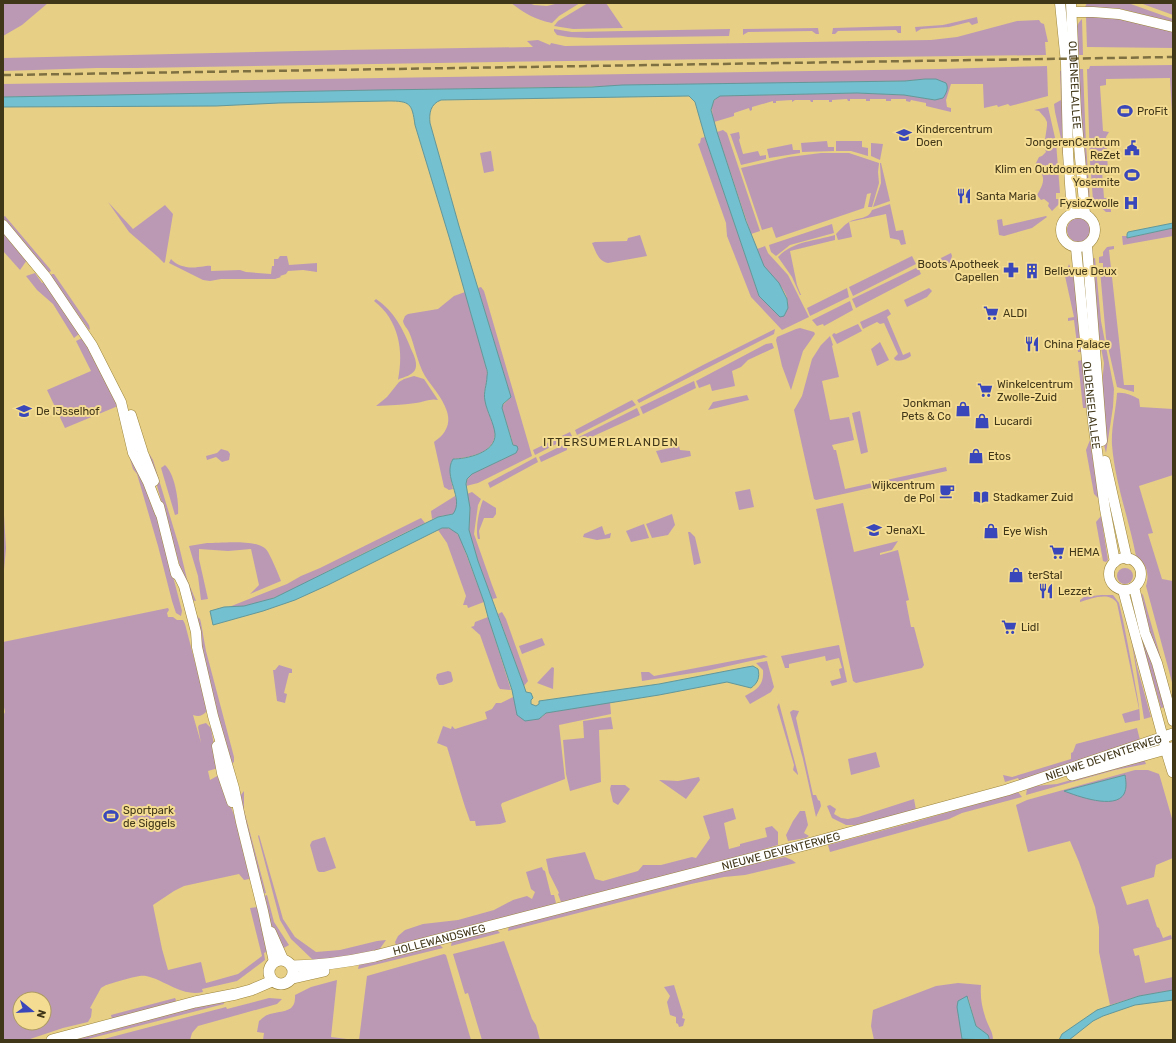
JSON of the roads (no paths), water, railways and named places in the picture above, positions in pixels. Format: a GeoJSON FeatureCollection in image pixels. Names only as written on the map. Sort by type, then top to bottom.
{"type":"FeatureCollection","features":[{"type":"Feature","properties":{"kind":"main road","name":"NIEUWE DEVENTERWEG"},"geometry":{"type":"LineString","coordinates":[[527,917],[857,831],[1034,782],[1065,770],[1168,736]]}},
{"type":"Feature","properties":{"kind":"main road","name":"NIEUWE DEVENTERWEG"},"geometry":{"type":"LineString","coordinates":[[1034,782],[1068,777],[1169,748]]}},
{"type":"Feature","properties":{"kind":"main road"},"geometry":{"type":"LineString","coordinates":[[1169,748],[1173,772]]}},
{"type":"Feature","properties":{"kind":"main road","name":"HOLLEWANDSWEG"},"geometry":{"type":"LineString","coordinates":[[292,972],[338,968],[350,961],[527,917]]}},
{"type":"Feature","properties":{"kind":"main road"},"geometry":{"type":"LineString","coordinates":[[278,961],[289,962],[292,972],[289,982],[282,984],[271,977],[269,969],[278,961]]}},
{"type":"Feature","properties":{"kind":"main road"},"geometry":{"type":"LineString","coordinates":[[52,1040],[251,990],[271,977]]}},
{"type":"Feature","properties":{"kind":"street","name":"OLDENEELALLEE"},"geometry":{"type":"LineString","coordinates":[[1060,3],[1066,64],[1068,153],[1072,214]]}},
{"type":"Feature","properties":{"kind":"street","name":"OLDENEELALLEE"},"geometry":{"type":"LineString","coordinates":[[1071,8],[1076,112],[1085,214]]}},
{"type":"Feature","properties":{"kind":"street"},"geometry":{"type":"LineString","coordinates":[[1071,8],[1093,12],[1119,14],[1173,27]]}},
{"type":"Feature","properties":{"kind":"street"},"geometry":{"type":"LineString","coordinates":[[1072,214],[1085,214],[1094,222],[1096,227],[1096,235],[1087,246],[1076,248],[1066,243],[1061,234],[1062,224],[1068,216],[1072,214]]}},
{"type":"Feature","properties":{"kind":"street"},"geometry":{"type":"LineString","coordinates":[[3,225],[46,277],[78,323],[122,402],[133,453],[148,482],[160,513],[175,568],[184,586],[196,632],[197,647],[213,716],[230,771],[263,911],[278,961]]}},
{"type":"Feature","properties":{"kind":"street","name":"OLDENEELALLEE"},"geometry":{"type":"LineString","coordinates":[[1087,246],[1103,453],[1127,559]]}},
{"type":"Feature","properties":{"kind":"street","name":"OLDENEELALLEE"},"geometry":{"type":"LineString","coordinates":[[1076,248],[1093,422],[1105,509],[1116,562]]}},
{"type":"Feature","properties":{"kind":"street"},"geometry":{"type":"LineString","coordinates":[[1121,559],[1127,559],[1136,564],[1141,573],[1140,578],[1134,587],[1129,590],[1123,590],[1117,588],[1112,583],[1109,576],[1110,569],[1116,562],[1121,559]]}},
{"type":"Feature","properties":{"kind":"street"},"geometry":{"type":"LineString","coordinates":[[1134,587],[1145,633],[1156,663],[1173,721]]}},
{"type":"Feature","properties":{"kind":"street"},"geometry":{"type":"LineString","coordinates":[[1123,590],[1168,736],[1169,748]]}},
{"type":"Feature","properties":{"kind":"water"},"geometry":{"type":"Polygon","coordinates":[[[936,79],[946,83],[947,89],[943,98],[935,100],[904,95],[857,93],[720,96],[714,100],[711,110],[746,221],[764,266],[779,283],[787,299],[788,308],[784,316],[780,317],[759,296],[705,137],[695,102],[689,96],[441,100],[432,107],[430,113],[430,123],[459,226],[511,397],[503,404],[502,408],[513,445],[517,446],[518,449],[516,453],[472,474],[467,479],[466,484],[470,508],[469,530],[478,561],[526,692],[531,693],[533,698],[531,700],[531,704],[536,706],[539,704],[539,701],[659,684],[753,666],[758,669],[759,672],[757,682],[751,688],[727,682],[659,695],[546,713],[539,719],[525,721],[517,715],[512,690],[484,602],[467,555],[458,534],[449,528],[442,528],[295,600],[213,625],[210,611],[224,607],[244,606],[274,598],[438,517],[453,514],[457,501],[450,473],[450,466],[453,459],[465,458],[479,454],[491,446],[494,441],[495,434],[485,398],[487,370],[415,125],[413,112],[409,105],[401,102],[388,101],[216,106],[3,107],[3,97],[905,81],[936,79]]]}},
{"type":"Feature","properties":{"kind":"water"},"geometry":{"type":"Polygon","coordinates":[[[1173,223],[1173,228],[1127,238],[1128,232],[1173,223]]]}},
{"type":"Feature","properties":{"kind":"water"},"geometry":{"type":"Polygon","coordinates":[[[1125,775],[1125,792],[1119,799],[1113,801],[1086,798],[1064,791],[1125,775]]]}},
{"type":"Feature","properties":{"kind":"water"},"geometry":{"type":"Polygon","coordinates":[[[1173,990],[1173,1000],[1135,1005],[1103,1016],[1093,1021],[1069,1040],[1059,1040],[1062,1034],[1097,1010],[1139,996],[1173,990]]]}},
{"type":"Feature","properties":{"kind":"water"},"geometry":{"type":"Polygon","coordinates":[[[967,996],[976,1026],[988,1035],[989,1040],[962,1039],[957,1007],[958,1001],[967,996]]]}},
{"type":"Feature","properties":{"kind":"railway"},"geometry":{"type":"LineString","coordinates":[[3,75],[1173,57]]}},
{"type":"Feature","properties":{"kind":"place","name":"ProFit"},"geometry":{"type":"Point","coordinates":[1125,111]}},
{"type":"Feature","properties":{"kind":"place","name":"Kindercentrum Doen"},"geometry":{"type":"Point","coordinates":[904,135]}},
{"type":"Feature","properties":{"kind":"place","name":"JongerenCentrum ReZet"},"geometry":{"type":"Point","coordinates":[1132,148]}},
{"type":"Feature","properties":{"kind":"place","name":"Klim en Outdoorcentrum Yosemite"},"geometry":{"type":"Point","coordinates":[1132,175]}},
{"type":"Feature","properties":{"kind":"place","name":"Santa Maria"},"geometry":{"type":"Point","coordinates":[964,196]}},
{"type":"Feature","properties":{"kind":"place","name":"FysioZwolle"},"geometry":{"type":"Point","coordinates":[1131,203]}},
{"type":"Feature","properties":{"kind":"place","name":"Boots Apotheek Capellen"},"geometry":{"type":"Point","coordinates":[1011,270]}},
{"type":"Feature","properties":{"kind":"place","name":"Bellevue Deux"},"geometry":{"type":"Point","coordinates":[1032,271]}},
{"type":"Feature","properties":{"kind":"place","name":"ALDI"},"geometry":{"type":"Point","coordinates":[991,313]}},
{"type":"Feature","properties":{"kind":"place","name":"China Palace"},"geometry":{"type":"Point","coordinates":[1032,344]}},
{"type":"Feature","properties":{"kind":"place","name":"Winkelcentrum Zwolle-Zuid"},"geometry":{"type":"Point","coordinates":[985,390]}},
{"type":"Feature","properties":{"kind":"place","name":"Jonkman Pets & Co"},"geometry":{"type":"Point","coordinates":[963,409]}},
{"type":"Feature","properties":{"kind":"place","name":"De IJsselhof"},"geometry":{"type":"Point","coordinates":[24,411]}},
{"type":"Feature","properties":{"kind":"place","name":"Lucardi"},"geometry":{"type":"Point","coordinates":[982,421]}},
{"type":"Feature","properties":{"kind":"place","name":"Etos"},"geometry":{"type":"Point","coordinates":[976,456]}},
{"type":"Feature","properties":{"kind":"place","name":"Wijkcentrum de Pol"},"geometry":{"type":"Point","coordinates":[947,491]}},
{"type":"Feature","properties":{"kind":"place","name":"Stadkamer Zuid"},"geometry":{"type":"Point","coordinates":[981,497]}},
{"type":"Feature","properties":{"kind":"place","name":"JenaXL"},"geometry":{"type":"Point","coordinates":[874,530]}},
{"type":"Feature","properties":{"kind":"place","name":"Eye Wish"},"geometry":{"type":"Point","coordinates":[991,531]}},
{"type":"Feature","properties":{"kind":"place","name":"HEMA"},"geometry":{"type":"Point","coordinates":[1057,552]}},
{"type":"Feature","properties":{"kind":"place","name":"terStal"},"geometry":{"type":"Point","coordinates":[1016,575]}},
{"type":"Feature","properties":{"kind":"place","name":"Lezzet"},"geometry":{"type":"Point","coordinates":[1046,591]}},
{"type":"Feature","properties":{"kind":"place","name":"Lidl"},"geometry":{"type":"Point","coordinates":[1009,627]}},
{"type":"Feature","properties":{"kind":"place","name":"Sportpark de Siggels"},"geometry":{"type":"Point","coordinates":[111,816]}},
{"type":"Feature","properties":{"kind":"district","name":"ITTERSUMERLANDEN"},"geometry":{"type":"Point","coordinates":[611,442]}}]}
